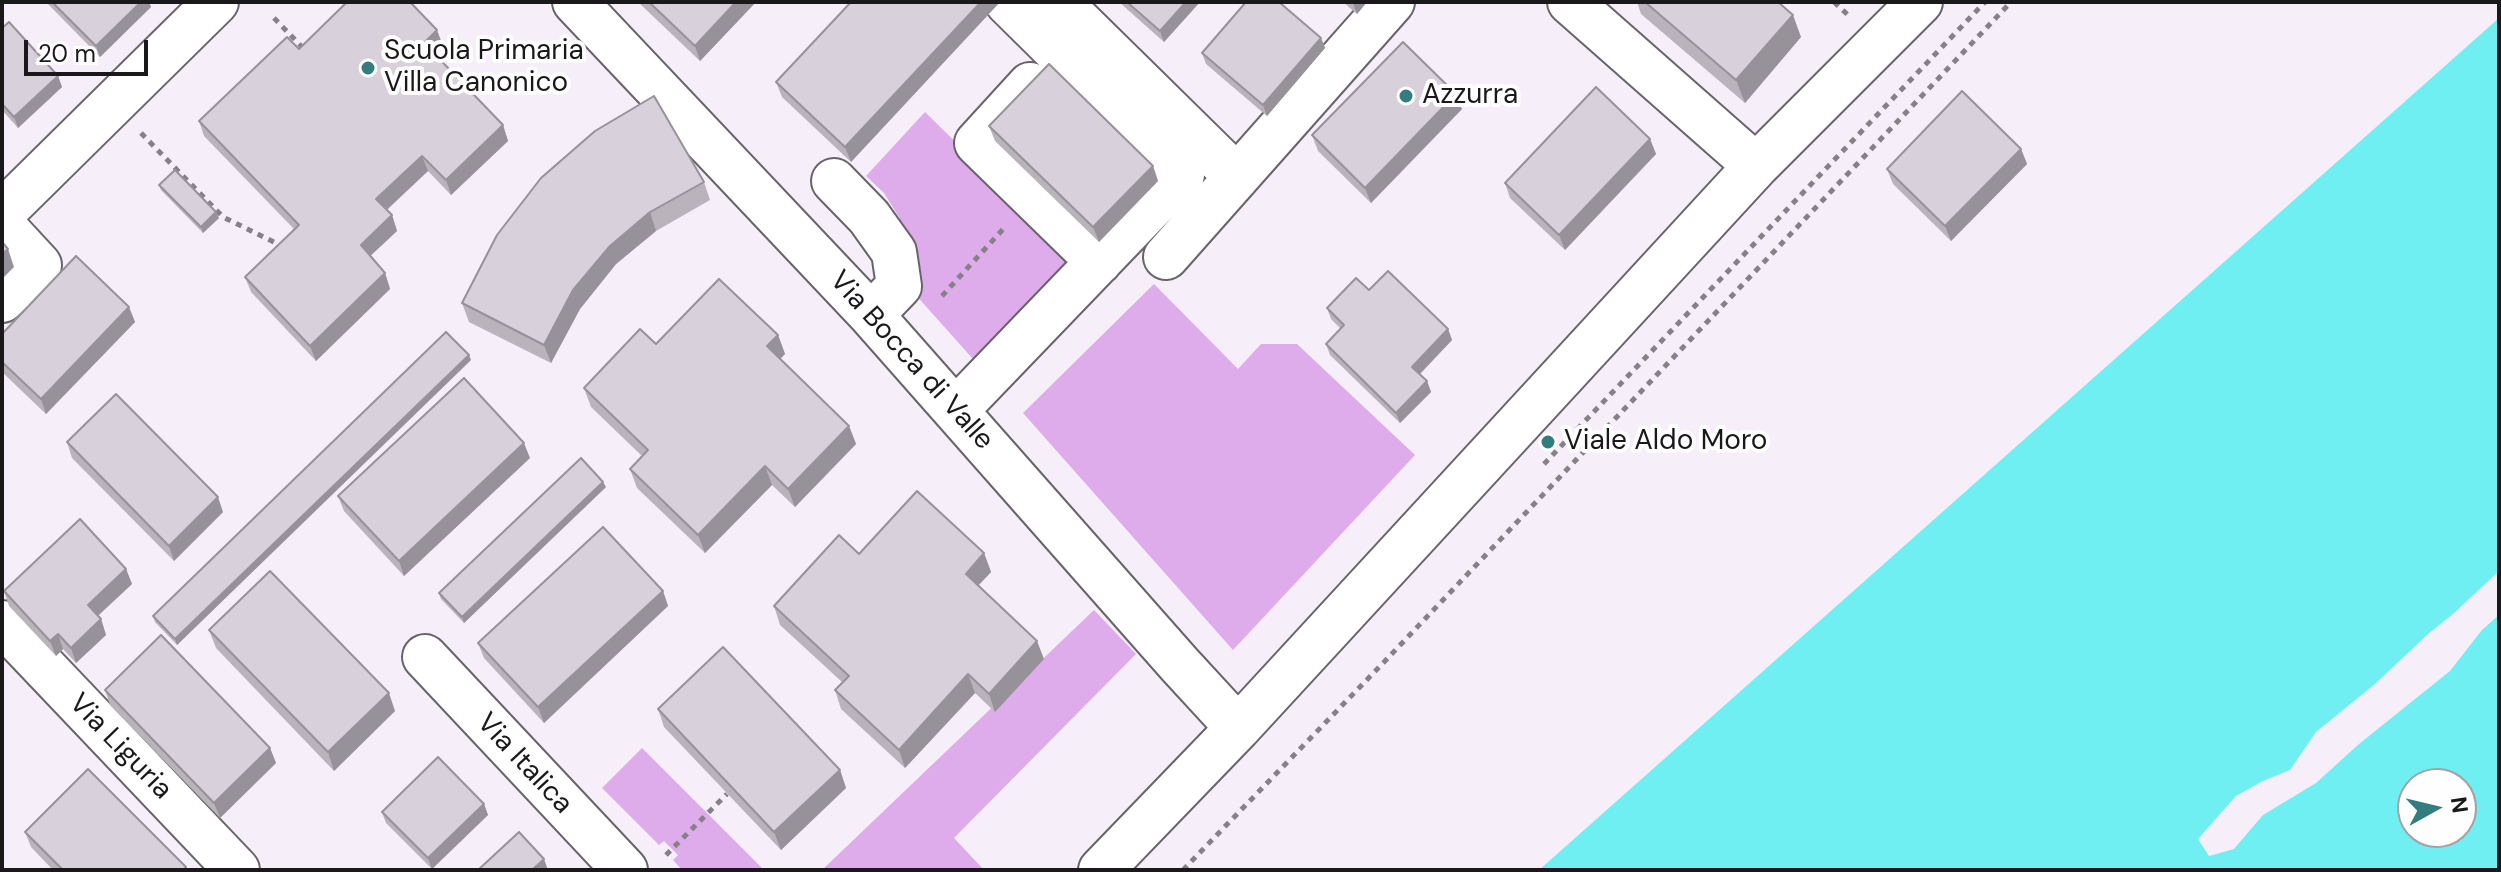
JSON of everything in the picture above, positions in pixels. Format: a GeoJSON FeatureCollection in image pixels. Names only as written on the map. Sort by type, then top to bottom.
{"type":"FeatureCollection","features":[{"type":"Feature","properties":{"kind":"street"},"geometry":{"type":"LineString","coordinates":[[2,213],[216,2]]}},
{"type":"Feature","properties":{"kind":"street"},"geometry":{"type":"LineString","coordinates":[[956,410],[1182,175],[1007,2]]}},
{"type":"Feature","properties":{"kind":"street"},"geometry":{"type":"LineString","coordinates":[[1059,2],[1237,177]]}},
{"type":"Feature","properties":{"kind":"street"},"geometry":{"type":"LineString","coordinates":[[1166,257],[1392,2]]}},
{"type":"Feature","properties":{"kind":"street"},"geometry":{"type":"LineString","coordinates":[[1570,2],[1756,166]]}},
{"type":"Feature","properties":{"kind":"street"},"geometry":{"type":"LineString","coordinates":[[1101,870],[1238,728],[1756,166],[1920,2]]}},
{"type":"Feature","properties":{"kind":"street","name":"Via Bocca di Valle"},"geometry":{"type":"LineString","coordinates":[[587,6],[691,125],[885,330],[1238,728]]}},
{"type":"Feature","properties":{"kind":"street"},"geometry":{"type":"LineString","coordinates":[[1049,64],[977,143],[1099,262]]}},
{"type":"Feature","properties":{"kind":"street"},"geometry":{"type":"LineString","coordinates":[[834,181],[869,217],[894,252],[899,286],[885,330]]}},
{"type":"Feature","properties":{"kind":"street"},"geometry":{"type":"LineString","coordinates":[[2,225],[39,265],[2,300]]}},
{"type":"Feature","properties":{"kind":"street","name":"Via Liguria"},"geometry":{"type":"LineString","coordinates":[[2,623],[237,870]]}},
{"type":"Feature","properties":{"kind":"street","name":"Via Italica"},"geometry":{"type":"LineString","coordinates":[[425,657],[643,865]]}},
{"type":"Feature","properties":{"kind":"path"},"geometry":{"type":"LineString","coordinates":[[1834,2],[1851,18]]}},
{"type":"Feature","properties":{"kind":"path"},"geometry":{"type":"LineString","coordinates":[[1542,467],[1985,2]]}},
{"type":"Feature","properties":{"kind":"path"},"geometry":{"type":"LineString","coordinates":[[1183,870],[2011,2]]}},
{"type":"Feature","properties":{"kind":"path"},"geometry":{"type":"LineString","coordinates":[[274,18],[311,57]]}},
{"type":"Feature","properties":{"kind":"path"},"geometry":{"type":"LineString","coordinates":[[140,132],[223,217],[293,251]]}},
{"type":"Feature","properties":{"kind":"path"},"geometry":{"type":"LineString","coordinates":[[885,330],[1033,197]]}},
{"type":"Feature","properties":{"kind":"path"},"geometry":{"type":"LineString","coordinates":[[643,865],[727,794]]}},
{"type":"Feature","properties":{"kind":"shaded area"},"geometry":{"type":"Polygon","coordinates":[[[925,112],[1080,265],[981,368],[906,284],[910,252],[899,217],[884,193],[866,176],[925,112]]]}},
{"type":"Feature","properties":{"kind":"shaded area"},"geometry":{"type":"Polygon","coordinates":[[[1154,284],[1238,369],[1261,344],[1297,344],[1415,455],[1233,650],[1023,413],[1154,284]]]}},
{"type":"Feature","properties":{"kind":"shaded area"},"geometry":{"type":"Polygon","coordinates":[[[1094,610],[1136,654],[954,838],[984,870],[822,870],[1094,610]]]}},
{"type":"Feature","properties":{"kind":"shaded area"},"geometry":{"type":"Polygon","coordinates":[[[642,748],[764,870],[682,870],[673,860],[678,855],[664,841],[659,845],[602,788],[642,748]]]}},
{"type":"Feature","properties":{"kind":"water"},"geometry":{"type":"Polygon","coordinates":[[[2499,18],[2499,870],[1539,870],[2499,18]]]}},
{"type":"Feature","properties":{"kind":"pier"},"geometry":{"type":"Polygon","coordinates":[[[2499,571],[2499,615],[2482,630],[2450,671],[2316,783],[2263,815],[2234,849],[2209,856],[2198,839],[2236,796],[2290,770],[2316,732],[2375,684],[2499,571]]]}},
{"type":"Feature","properties":{"kind":"building"},"geometry":{"type":"Polygon","coordinates":[[[52,2],[141,2],[96,46],[52,2]]]}},
{"type":"Feature","properties":{"kind":"building"},"geometry":{"type":"Polygon","coordinates":[[[347,2],[410,2],[437,30],[424,43],[503,125],[446,180],[422,156],[376,199],[392,215],[361,245],[385,273],[310,346],[245,277],[299,225],[199,121],[287,37],[299,49],[347,2]]]}},
{"type":"Feature","properties":{"kind":"building"},"geometry":{"type":"Polygon","coordinates":[[[649,2],[736,2],[695,46],[649,2]]]}},
{"type":"Feature","properties":{"kind":"building"},"geometry":{"type":"Polygon","coordinates":[[[851,2],[981,2],[845,147],[776,82],[851,2]]]}},
{"type":"Feature","properties":{"kind":"building"},"geometry":{"type":"Polygon","coordinates":[[[1127,2],[1186,2],[1160,31],[1127,2]]]}},
{"type":"Feature","properties":{"kind":"building"},"geometry":{"type":"Polygon","coordinates":[[[1246,2],[1279,2],[1321,38],[1263,105],[1202,53],[1246,2]]]}},
{"type":"Feature","properties":{"kind":"building"},"geometry":{"type":"Polygon","coordinates":[[[1645,2],[1778,2],[1793,15],[1736,80],[1645,2]]]}},
{"type":"Feature","properties":{"kind":"building"},"geometry":{"type":"Polygon","coordinates":[[[9,22],[58,76],[14,117],[2,104],[2,28],[9,22]]]}},
{"type":"Feature","properties":{"kind":"building"},"geometry":{"type":"Polygon","coordinates":[[[1403,42],[1456,94],[1365,188],[1312,135],[1403,42]]]}},
{"type":"Feature","properties":{"kind":"building"},"geometry":{"type":"Polygon","coordinates":[[[1049,64],[1153,166],[1093,227],[989,126],[1049,64]]]}},
{"type":"Feature","properties":{"kind":"building"},"geometry":{"type":"Polygon","coordinates":[[[1596,87],[1650,139],[1559,235],[1505,183],[1596,87]]]}},
{"type":"Feature","properties":{"kind":"building"},"geometry":{"type":"Polygon","coordinates":[[[1962,91],[2021,149],[1945,226],[1887,169],[1962,91]]]}},
{"type":"Feature","properties":{"kind":"building"},"geometry":{"type":"Polygon","coordinates":[[[654,96],[704,182],[650,212],[610,246],[573,290],[544,345],[462,303],[497,235],[541,178],[595,131],[654,96]]]}},
{"type":"Feature","properties":{"kind":"building"},"geometry":{"type":"Polygon","coordinates":[[[175,170],[216,212],[201,227],[159,185],[175,170]]]}},
{"type":"Feature","properties":{"kind":"building"},"geometry":{"type":"Polygon","coordinates":[[[76,256],[129,307],[41,399],[2,362],[2,334],[76,256]]]}},
{"type":"Feature","properties":{"kind":"building"},"geometry":{"type":"Polygon","coordinates":[[[1388,271],[1448,329],[1412,367],[1427,381],[1396,413],[1326,344],[1344,325],[1327,308],[1356,278],[1369,290],[1388,271]]]}},
{"type":"Feature","properties":{"kind":"building"},"geometry":{"type":"Polygon","coordinates":[[[719,279],[778,335],[767,346],[849,426],[788,489],[765,466],[698,535],[630,469],[648,450],[584,388],[640,329],[656,344],[719,279]]]}},
{"type":"Feature","properties":{"kind":"building"},"geometry":{"type":"Polygon","coordinates":[[[446,332],[469,355],[175,639],[153,616],[446,332]]]}},
{"type":"Feature","properties":{"kind":"building"},"geometry":{"type":"Polygon","coordinates":[[[464,378],[524,443],[399,561],[338,496],[464,378]]]}},
{"type":"Feature","properties":{"kind":"building"},"geometry":{"type":"Polygon","coordinates":[[[116,394],[218,497],[169,546],[67,442],[116,394]]]}},
{"type":"Feature","properties":{"kind":"building"},"geometry":{"type":"Polygon","coordinates":[[[581,458],[603,482],[462,617],[439,593],[581,458]]]}},
{"type":"Feature","properties":{"kind":"building"},"geometry":{"type":"Polygon","coordinates":[[[917,491],[984,553],[966,574],[1037,641],[989,694],[968,674],[899,750],[835,690],[849,676],[774,606],[839,535],[859,554],[917,491]]]}},
{"type":"Feature","properties":{"kind":"building"},"geometry":{"type":"Polygon","coordinates":[[[80,519],[126,569],[88,605],[101,619],[71,648],[58,634],[50,641],[4,591],[80,519]]]}},
{"type":"Feature","properties":{"kind":"building"},"geometry":{"type":"Polygon","coordinates":[[[603,527],[663,591],[538,707],[478,643],[603,527]]]}},
{"type":"Feature","properties":{"kind":"building"},"geometry":{"type":"Polygon","coordinates":[[[270,571],[389,693],[328,752],[209,630],[270,571]]]}},
{"type":"Feature","properties":{"kind":"building"},"geometry":{"type":"Polygon","coordinates":[[[161,635],[270,748],[214,803],[105,690],[161,635]]]}},
{"type":"Feature","properties":{"kind":"building"},"geometry":{"type":"Polygon","coordinates":[[[723,647],[840,770],[774,832],[658,709],[723,647]]]}},
{"type":"Feature","properties":{"kind":"building"},"geometry":{"type":"Polygon","coordinates":[[[438,757],[484,804],[428,858],[382,812],[438,757]]]}},
{"type":"Feature","properties":{"kind":"building"},"geometry":{"type":"Polygon","coordinates":[[[88,769],[186,867],[183,870],[63,870],[25,832],[88,769]]]}},
{"type":"Feature","properties":{"kind":"building"},"geometry":{"type":"Polygon","coordinates":[[[519,832],[544,859],[532,870],[478,870],[519,832]]]}},
{"type":"Feature","properties":{"kind":"place","name":"Scuola Primaria Villa Canonico"},"geometry":{"type":"Point","coordinates":[368,68]}},
{"type":"Feature","properties":{"kind":"place","name":"Azzurra"},"geometry":{"type":"Point","coordinates":[1406,96]}},
{"type":"Feature","properties":{"kind":"place","name":"Viale Aldo Moro"},"geometry":{"type":"Point","coordinates":[1548,442]}}]}
